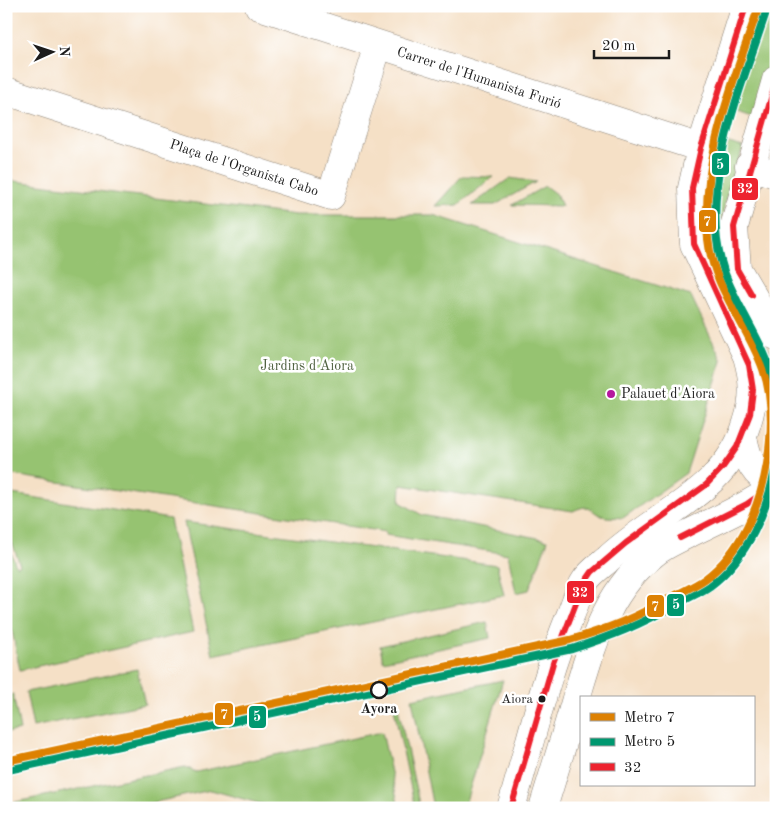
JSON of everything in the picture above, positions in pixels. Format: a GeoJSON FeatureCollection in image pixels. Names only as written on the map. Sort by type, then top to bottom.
{"type":"FeatureCollection","features":[{"type":"Feature","properties":{"kind":"street","name":"Carrer de l'Humanista Furió"},"geometry":{"type":"LineString","coordinates":[[259,6],[700,148]]}},
{"type":"Feature","properties":{"kind":"street"},"geometry":{"type":"LineString","coordinates":[[511,808],[560,641],[585,580],[623,544],[704,487],[721,472],[734,455],[743,437],[753,405],[752,373],[747,356],[694,244],[692,188],[700,148],[746,6]]}},
{"type":"Feature","properties":{"kind":"street","name":"Plaça de l'Organista Cabo"},"geometry":{"type":"LineString","coordinates":[[6,91],[331,196],[378,45]]}},
{"type":"Feature","properties":{"kind":"street"},"geometry":{"type":"LineString","coordinates":[[776,80],[734,227],[737,269],[776,336]]}},
{"type":"Feature","properties":{"kind":"street"},"geometry":{"type":"LineString","coordinates":[[750,166],[776,174]]}},
{"type":"Feature","properties":{"kind":"street"},"geometry":{"type":"LineString","coordinates":[[753,405],[776,387]]}},
{"type":"Feature","properties":{"kind":"street"},"geometry":{"type":"LineString","coordinates":[[543,808],[596,633],[616,593],[658,550],[742,506],[775,486],[752,469],[748,462],[743,437]]}},
{"type":"Feature","properties":{"kind":"green space"},"geometry":{"type":"Polygon","coordinates":[[[759,6],[776,6],[776,39],[752,117],[727,109],[759,6]]]}},
{"type":"Feature","properties":{"kind":"green space"},"geometry":{"type":"Polygon","coordinates":[[[715,139],[743,147],[723,211],[720,233],[721,247],[741,299],[776,363],[774,368],[768,369],[766,366],[705,236],[701,195],[715,139]]]}},
{"type":"Feature","properties":{"kind":"green space"},"geometry":{"type":"Polygon","coordinates":[[[462,176],[493,177],[458,205],[435,206],[462,176]]]}},
{"type":"Feature","properties":{"kind":"green space"},"geometry":{"type":"Polygon","coordinates":[[[510,178],[536,182],[495,205],[472,205],[510,178]]]}},
{"type":"Feature","properties":{"kind":"green space","name":"Jardins d'Aiora"},"geometry":{"type":"Polygon","coordinates":[[[6,180],[296,215],[433,215],[691,296],[722,361],[686,473],[623,518],[602,516],[587,507],[573,511],[401,485],[400,502],[422,515],[548,540],[529,590],[516,593],[508,554],[385,535],[385,532],[373,530],[6,474],[6,180]]]}},
{"type":"Feature","properties":{"kind":"green space"},"geometry":{"type":"Polygon","coordinates":[[[545,186],[557,195],[562,206],[512,205],[545,186]]]}},
{"type":"Feature","properties":{"kind":"green space"},"geometry":{"type":"Polygon","coordinates":[[[6,493],[170,519],[193,632],[20,670],[6,601],[6,539],[16,566],[20,565],[6,525],[6,493]]]}},
{"type":"Feature","properties":{"kind":"green space"},"geometry":{"type":"Polygon","coordinates":[[[184,522],[497,565],[504,595],[213,655],[184,522]]]}},
{"type":"Feature","properties":{"kind":"green space"},"geometry":{"type":"Polygon","coordinates":[[[487,622],[490,638],[383,661],[380,646],[487,622]]]}},
{"type":"Feature","properties":{"kind":"green space"},"geometry":{"type":"Polygon","coordinates":[[[137,669],[145,704],[33,727],[26,692],[137,669]]]}},
{"type":"Feature","properties":{"kind":"green space"},"geometry":{"type":"Polygon","coordinates":[[[503,680],[464,808],[433,808],[412,699],[503,680]]]}},
{"type":"Feature","properties":{"kind":"green space"},"geometry":{"type":"Polygon","coordinates":[[[13,694],[20,730],[6,733],[6,696],[13,694]]]}},
{"type":"Feature","properties":{"kind":"green space"},"geometry":{"type":"Polygon","coordinates":[[[397,703],[420,808],[415,808],[393,704],[397,703]]]}},
{"type":"Feature","properties":{"kind":"green space"},"geometry":{"type":"Polygon","coordinates":[[[382,732],[399,808],[276,808],[211,790],[128,808],[6,808],[6,804],[185,767],[196,772],[382,732]]]}},
{"type":"Feature","properties":{"kind":"metro line","name":"7"},"geometry":{"type":"LineString","coordinates":[[6,761],[570,640],[634,617],[701,582],[718,568],[739,542],[754,512],[764,480],[770,441],[771,416],[766,380],[756,353],[716,274],[708,239],[707,209],[709,179],[721,121],[759,6]]}},
{"type":"Feature","properties":{"kind":"metro line","name":"5"},"geometry":{"type":"LineString","coordinates":[[767,9],[735,104],[726,138],[715,206],[717,239],[724,271],[737,301],[760,344],[772,373],[776,389]]}},
{"type":"Feature","properties":{"kind":"metro line","name":"5"},"geometry":{"type":"LineString","coordinates":[[8,770],[572,649],[613,635],[651,618],[698,593],[723,575],[745,547],[762,515],[776,465]]}},
{"type":"Feature","properties":{"kind":"transit line","name":"32"},"geometry":{"type":"LineString","coordinates":[[511,808],[553,663],[583,585],[592,572],[626,543],[706,485],[723,467],[737,447],[750,414],[753,390],[749,365],[694,244],[692,188],[701,148],[746,6]]}},
{"type":"Feature","properties":{"kind":"transit line","name":"32"},"geometry":{"type":"LineString","coordinates":[[752,295],[737,269],[734,227],[776,81]]}},
{"type":"Feature","properties":{"kind":"transit line","name":"32"},"geometry":{"type":"LineString","coordinates":[[680,538],[747,504],[776,483]]}},
{"type":"Feature","properties":{"kind":"place","name":"Palauet d'Aiora"},"geometry":{"type":"Point","coordinates":[611,394]}},
{"type":"Feature","properties":{"kind":"place","name":"Ayora"},"geometry":{"type":"Point","coordinates":[379,690]}},
{"type":"Feature","properties":{"kind":"place","name":"Aiora"},"geometry":{"type":"Point","coordinates":[542,699]}}]}
